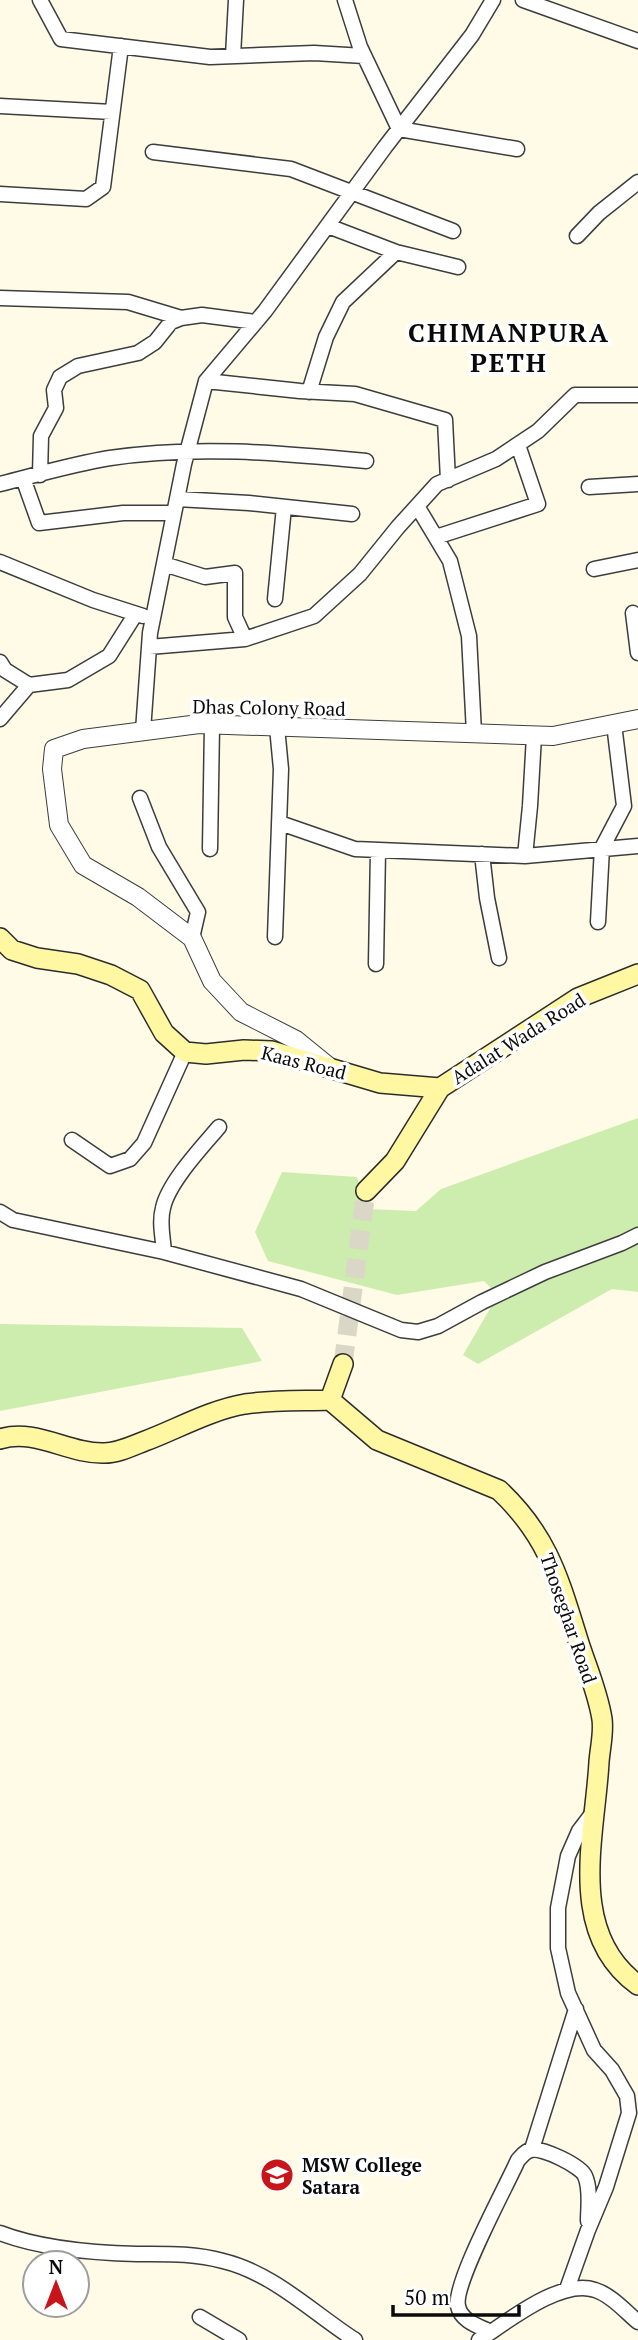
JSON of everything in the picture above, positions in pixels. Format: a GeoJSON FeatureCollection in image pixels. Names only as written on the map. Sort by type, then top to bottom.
{"type":"FeatureCollection","features":[{"type":"Feature","properties":{"kind":"main road"},"geometry":{"type":"LineString","coordinates":[[0,938],[12,950],[37,958],[78,964],[111,975],[140,990],[164,1033],[186,1052]]}},
{"type":"Feature","properties":{"kind":"main road","name":"Adalat Wada Road"},"geometry":{"type":"LineString","coordinates":[[366,1191],[395,1161],[440,1088],[578,998],[638,974]]}},
{"type":"Feature","properties":{"kind":"main road","name":"Kaas Road"},"geometry":{"type":"LineString","coordinates":[[186,1052],[206,1054],[244,1049],[272,1051],[380,1083],[440,1088]]}},
{"type":"Feature","properties":{"kind":"main road"},"geometry":{"type":"LineString","coordinates":[[0,1439],[11,1436],[48,1440],[82,1452],[106,1453],[127,1448],[189,1422],[244,1404],[330,1400],[343,1364]]}},
{"type":"Feature","properties":{"kind":"main road","name":"Thoseghar Road"},"geometry":{"type":"LineString","coordinates":[[330,1400],[377,1440],[499,1490],[513,1503],[542,1542],[556,1570],[602,1721],[588,1865],[595,1922],[606,1949],[627,1978],[638,1985]]}},
{"type":"Feature","properties":{"kind":"street"},"geometry":{"type":"LineString","coordinates":[[40,0],[61,39],[210,57],[314,53],[364,56]]}},
{"type":"Feature","properties":{"kind":"street"},"geometry":{"type":"LineString","coordinates":[[233,56],[236,0]]}},
{"type":"Feature","properties":{"kind":"street"},"geometry":{"type":"LineString","coordinates":[[345,0],[364,56],[399,129]]}},
{"type":"Feature","properties":{"kind":"street"},"geometry":{"type":"LineString","coordinates":[[143,731],[153,619],[187,450],[206,381],[256,322],[472,35],[493,0]]}},
{"type":"Feature","properties":{"kind":"street"},"geometry":{"type":"LineString","coordinates":[[523,0],[638,41]]}},
{"type":"Feature","properties":{"kind":"street"},"geometry":{"type":"LineString","coordinates":[[0,194],[86,199],[103,187],[121,46]]}},
{"type":"Feature","properties":{"kind":"street"},"geometry":{"type":"LineString","coordinates":[[0,106],[112,112]]}},
{"type":"Feature","properties":{"kind":"street"},"geometry":{"type":"LineString","coordinates":[[399,129],[517,149]]}},
{"type":"Feature","properties":{"kind":"street"},"geometry":{"type":"LineString","coordinates":[[153,152],[291,169],[453,231]]}},
{"type":"Feature","properties":{"kind":"street"},"geometry":{"type":"LineString","coordinates":[[577,236],[598,213],[638,182]]}},
{"type":"Feature","properties":{"kind":"street"},"geometry":{"type":"LineString","coordinates":[[328,226],[396,252],[458,267]]}},
{"type":"Feature","properties":{"kind":"street"},"geometry":{"type":"LineString","coordinates":[[309,392],[326,337],[343,302],[396,252]]}},
{"type":"Feature","properties":{"kind":"street"},"geometry":{"type":"LineString","coordinates":[[0,298],[128,302],[181,318]]}},
{"type":"Feature","properties":{"kind":"street"},"geometry":{"type":"LineString","coordinates":[[40,474],[41,436],[56,408],[54,390],[60,377],[78,366],[138,353],[155,342],[172,321],[181,318],[202,315],[256,322]]}},
{"type":"Feature","properties":{"kind":"street"},"geometry":{"type":"LineString","coordinates":[[206,381],[355,394],[445,420],[448,480]]}},
{"type":"Feature","properties":{"kind":"street"},"geometry":{"type":"LineString","coordinates":[[149,647],[245,639],[314,616],[360,574],[437,484],[496,459],[538,431],[575,396],[638,395]]}},
{"type":"Feature","properties":{"kind":"street"},"geometry":{"type":"LineString","coordinates":[[436,537],[538,504],[518,444]]}},
{"type":"Feature","properties":{"kind":"street"},"geometry":{"type":"LineString","coordinates":[[0,484],[108,458],[187,450],[263,451],[366,461]]}},
{"type":"Feature","properties":{"kind":"street"},"geometry":{"type":"LineString","coordinates":[[23,478],[39,523],[175,506],[284,507],[352,514]]}},
{"type":"Feature","properties":{"kind":"street"},"geometry":{"type":"LineString","coordinates":[[589,487],[638,484]]}},
{"type":"Feature","properties":{"kind":"street"},"geometry":{"type":"LineString","coordinates":[[417,506],[450,561],[468,636],[474,733]]}},
{"type":"Feature","properties":{"kind":"street"},"geometry":{"type":"LineString","coordinates":[[275,599],[284,507]]}},
{"type":"Feature","properties":{"kind":"street"},"geometry":{"type":"LineString","coordinates":[[594,569],[638,560]]}},
{"type":"Feature","properties":{"kind":"street"},"geometry":{"type":"LineString","coordinates":[[0,562],[135,615],[153,619]]}},
{"type":"Feature","properties":{"kind":"street"},"geometry":{"type":"LineString","coordinates":[[164,564],[205,577],[235,573],[235,617],[245,639]]}},
{"type":"Feature","properties":{"kind":"street"},"geometry":{"type":"LineString","coordinates":[[633,613],[638,653]]}},
{"type":"Feature","properties":{"kind":"street"},"geometry":{"type":"LineString","coordinates":[[0,662],[5,670],[29,685],[68,680],[109,656],[135,615]]}},
{"type":"Feature","properties":{"kind":"street"},"geometry":{"type":"LineString","coordinates":[[0,719],[29,685]]}},
{"type":"Feature","properties":{"kind":"street","name":"Dhas Colony Road"},"geometry":{"type":"LineString","coordinates":[[328,1066],[296,1040],[241,1012],[212,981],[192,938],[138,897],[83,865],[59,825],[52,769],[54,749],[83,739],[212,725],[553,736],[638,719]]}},
{"type":"Feature","properties":{"kind":"street"},"geometry":{"type":"LineString","coordinates":[[598,922],[602,848],[624,806],[614,724]]}},
{"type":"Feature","properties":{"kind":"street"},"geometry":{"type":"LineString","coordinates":[[210,849],[212,725]]}},
{"type":"Feature","properties":{"kind":"street"},"geometry":{"type":"LineString","coordinates":[[275,937],[281,769],[277,727]]}},
{"type":"Feature","properties":{"kind":"street"},"geometry":{"type":"LineString","coordinates":[[525,856],[534,736]]}},
{"type":"Feature","properties":{"kind":"street"},"geometry":{"type":"LineString","coordinates":[[140,798],[159,848],[198,912],[192,938]]}},
{"type":"Feature","properties":{"kind":"street"},"geometry":{"type":"LineString","coordinates":[[280,823],[355,849],[525,856],[638,846]]}},
{"type":"Feature","properties":{"kind":"street"},"geometry":{"type":"LineString","coordinates":[[376,964],[378,850]]}},
{"type":"Feature","properties":{"kind":"street"},"geometry":{"type":"LineString","coordinates":[[482,855],[499,958]]}},
{"type":"Feature","properties":{"kind":"street"},"geometry":{"type":"LineString","coordinates":[[72,1140],[110,1166],[130,1159],[144,1143],[186,1052]]}},
{"type":"Feature","properties":{"kind":"street"},"geometry":{"type":"LineString","coordinates":[[164,1252],[162,1219],[165,1201],[187,1165],[219,1127]]}},
{"type":"Feature","properties":{"kind":"street"},"geometry":{"type":"LineString","coordinates":[[0,1212],[13,1220],[164,1252],[301,1289],[401,1330],[418,1332],[439,1326],[545,1272],[638,1235]]}},
{"type":"Feature","properties":{"kind":"street"},"geometry":{"type":"LineString","coordinates":[[567,2290],[587,2230],[606,2188],[629,2113],[627,2096],[612,2070],[594,2050],[568,1993],[558,1948],[558,1908],[568,1856],[579,1831],[595,1810]]}},
{"type":"Feature","properties":{"kind":"street"},"geometry":{"type":"LineString","coordinates":[[576,2009],[532,2149],[518,2160],[471,2257],[457,2304],[461,2314],[485,2336],[513,2317],[567,2290],[580,2287],[597,2290],[638,2322]]}},
{"type":"Feature","properties":{"kind":"street"},"geometry":{"type":"LineString","coordinates":[[532,2149],[551,2153],[581,2170],[586,2177],[589,2194],[587,2230]]}},
{"type":"Feature","properties":{"kind":"street"},"geometry":{"type":"LineString","coordinates":[[0,2233],[70,2248],[135,2254],[178,2253],[225,2261],[271,2281],[355,2340]]}},
{"type":"Feature","properties":{"kind":"street"},"geometry":{"type":"LineString","coordinates":[[200,2317],[239,2340]]}},
{"type":"Feature","properties":{"kind":"green space"},"geometry":{"type":"Polygon","coordinates":[[[638,1118],[638,1292],[612,1289],[478,1364],[463,1355],[498,1295],[484,1281],[397,1295],[268,1261],[255,1232],[282,1172],[357,1177],[366,1209],[416,1211],[441,1189],[638,1118]]]}},
{"type":"Feature","properties":{"kind":"green space"},"geometry":{"type":"Polygon","coordinates":[[[0,1324],[242,1328],[262,1361],[0,1411],[0,1324]]]}},
{"type":"Feature","properties":{"kind":"tunnel"},"geometry":{"type":"LineString","coordinates":[[343,1364],[366,1191]]}},
{"type":"Feature","properties":{"kind":"place","name":"MSW College Satara"},"geometry":{"type":"Point","coordinates":[277,2175]}},
{"type":"Feature","properties":{"kind":"district","name":"CHIMANPURA PETH"},"geometry":{"type":"Point","coordinates":[509,347]}}]}
